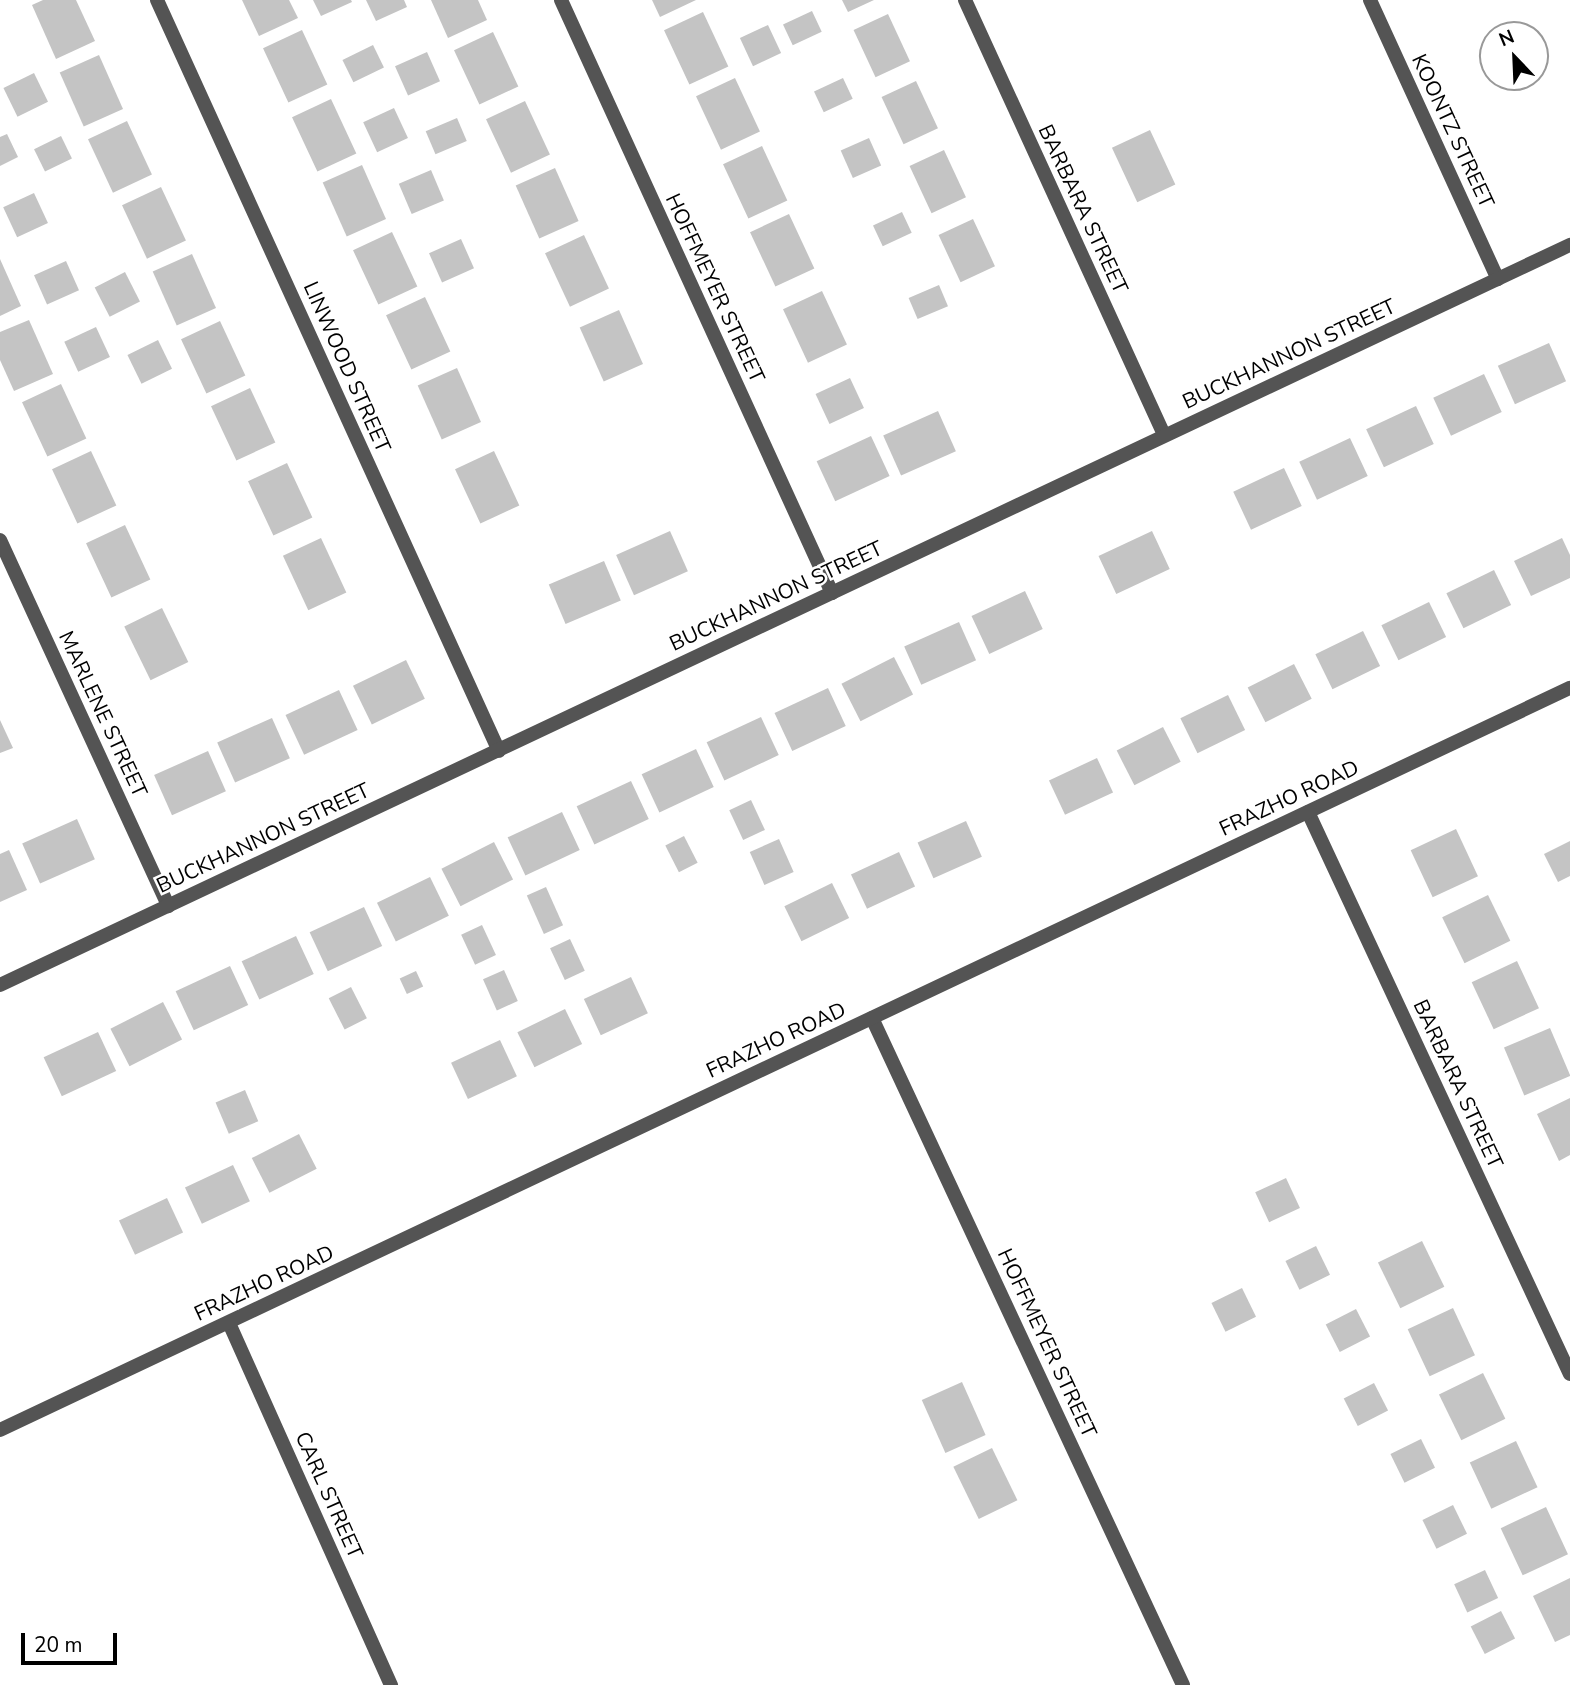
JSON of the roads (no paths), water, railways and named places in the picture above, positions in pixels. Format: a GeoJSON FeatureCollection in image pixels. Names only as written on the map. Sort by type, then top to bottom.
{"type":"FeatureCollection","features":[{"type":"Feature","properties":{"kind":"street","name":"LINWOOD STREET"},"geometry":{"type":"LineString","coordinates":[[157,0],[499,751]]}},
{"type":"Feature","properties":{"kind":"street","name":"HOFFMEYER STREET"},"geometry":{"type":"LineString","coordinates":[[561,0],[832,593]]}},
{"type":"Feature","properties":{"kind":"street","name":"BARBARA STREET"},"geometry":{"type":"LineString","coordinates":[[965,0],[1164,435]]}},
{"type":"Feature","properties":{"kind":"street","name":"KOONTZ STREET"},"geometry":{"type":"LineString","coordinates":[[1370,0],[1498,279]]}},
{"type":"Feature","properties":{"kind":"street","name":"BUCKHANNON STREET"},"geometry":{"type":"LineString","coordinates":[[0,985],[1570,245]]}},
{"type":"Feature","properties":{"kind":"street","name":"MARLENE STREET"},"geometry":{"type":"LineString","coordinates":[[0,540],[168,906]]}},
{"type":"Feature","properties":{"kind":"street","name":"FRAZHO ROAD"},"geometry":{"type":"LineString","coordinates":[[0,1430],[1570,688]]}},
{"type":"Feature","properties":{"kind":"street","name":"BARBARA STREET"},"geometry":{"type":"LineString","coordinates":[[1308,813],[1570,1374]]}},
{"type":"Feature","properties":{"kind":"street","name":"HOFFMEYER STREET"},"geometry":{"type":"LineString","coordinates":[[872,1018],[1183,1685]]}},
{"type":"Feature","properties":{"kind":"street","name":"CARL STREET"},"geometry":{"type":"LineString","coordinates":[[229,1322],[391,1685]]}}]}
